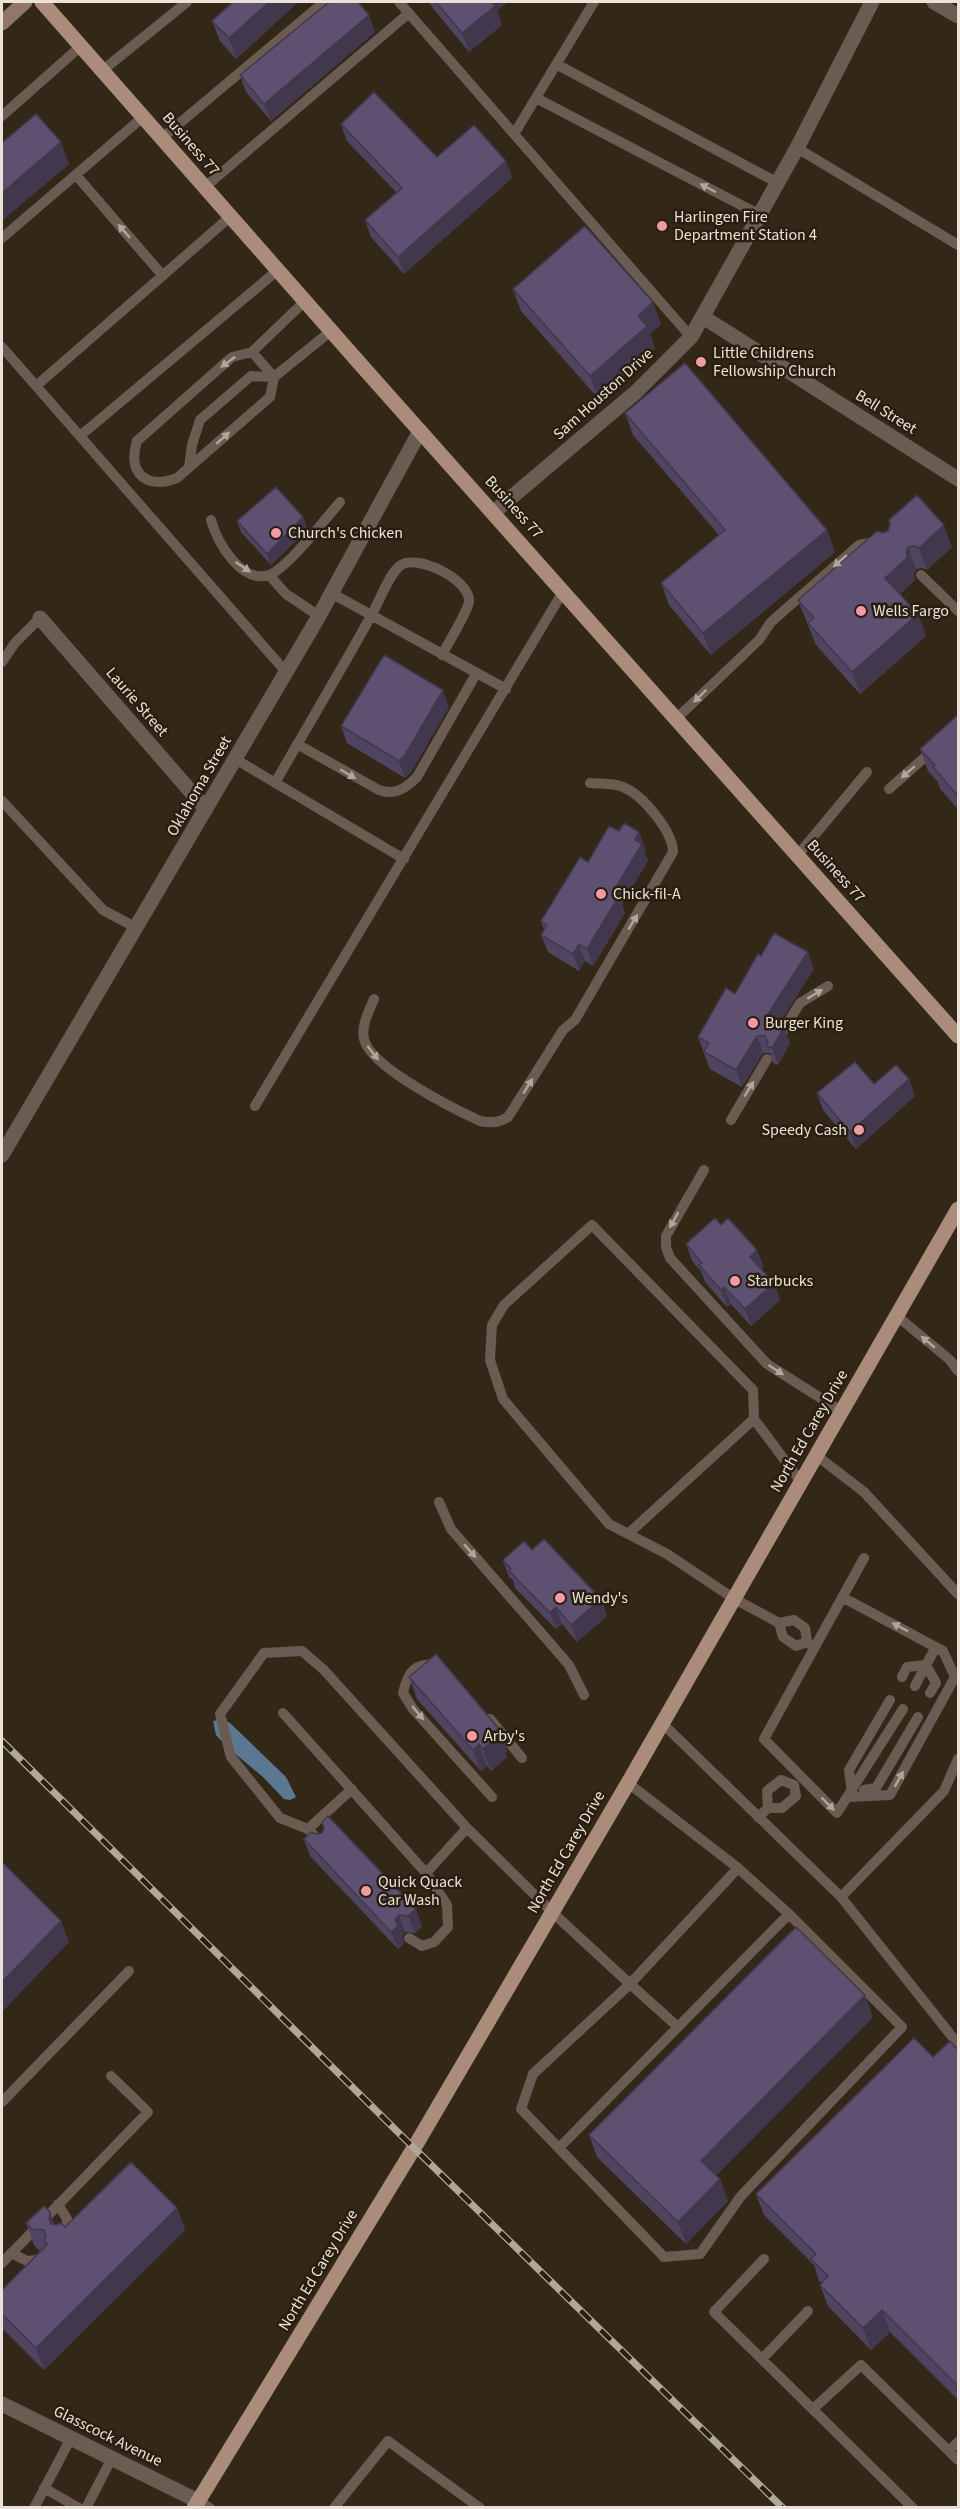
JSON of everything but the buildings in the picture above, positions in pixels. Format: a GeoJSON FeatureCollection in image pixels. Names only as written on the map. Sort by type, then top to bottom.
{"type":"FeatureCollection","features":[{"type":"Feature","properties":{"kind":"main road","name":"Business 77"},"geometry":{"type":"LineString","coordinates":[[42,2],[331,331],[564,590],[958,1036]]}},
{"type":"Feature","properties":{"kind":"main road","name":"North Ed Carey Drive"},"geometry":{"type":"LineString","coordinates":[[201,2505],[628,1783],[958,1209]]}},
{"type":"Feature","properties":{"kind":"street"},"geometry":{"type":"LineString","coordinates":[[2,23],[25,2]]}},
{"type":"Feature","properties":{"kind":"street","name":"Sam Houston Drive"},"geometry":{"type":"LineString","coordinates":[[494,512],[636,392],[691,337],[797,148],[872,2]]}},
{"type":"Feature","properties":{"kind":"street"},"geometry":{"type":"LineString","coordinates":[[934,2],[958,16]]}},
{"type":"Feature","properties":{"kind":"street","name":"Bell Street"},"geometry":{"type":"LineString","coordinates":[[703,317],[958,479]]}},
{"type":"Feature","properties":{"kind":"street","name":"Oklahoma Street"},"geometry":{"type":"LineString","coordinates":[[2,1155],[319,616],[420,431]]}},
{"type":"Feature","properties":{"kind":"street","name":"Laurie Street"},"geometry":{"type":"LineString","coordinates":[[40,618],[206,809]]}},
{"type":"Feature","properties":{"kind":"street","name":"Glasscock Avenue"},"geometry":{"type":"LineString","coordinates":[[2,2404],[201,2505]]}},
{"type":"Feature","properties":{"kind":"lane"},"geometry":{"type":"LineString","coordinates":[[103,70],[187,2]]}},
{"type":"Feature","properties":{"kind":"lane"},"geometry":{"type":"LineString","coordinates":[[162,138],[324,2]]}},
{"type":"Feature","properties":{"kind":"lane"},"geometry":{"type":"LineString","coordinates":[[399,2],[691,337]]}},
{"type":"Feature","properties":{"kind":"lane"},"geometry":{"type":"LineString","coordinates":[[514,134],[594,2]]}},
{"type":"Feature","properties":{"kind":"lane"},"geometry":{"type":"LineString","coordinates":[[205,187],[409,14]]}},
{"type":"Feature","properties":{"kind":"lane"},"geometry":{"type":"LineString","coordinates":[[2,116],[81,46]]}},
{"type":"Feature","properties":{"kind":"lane"},"geometry":{"type":"LineString","coordinates":[[556,64],[778,183]]}},
{"type":"Feature","properties":{"kind":"lane"},"geometry":{"type":"LineString","coordinates":[[536,98],[760,215]]}},
{"type":"Feature","properties":{"kind":"lane"},"geometry":{"type":"LineString","coordinates":[[2,238],[143,117]]}},
{"type":"Feature","properties":{"kind":"lane"},"geometry":{"type":"LineString","coordinates":[[797,148],[958,245]]}},
{"type":"Feature","properties":{"kind":"lane"},"geometry":{"type":"LineString","coordinates":[[76,175],[163,276]]}},
{"type":"Feature","properties":{"kind":"lane"},"geometry":{"type":"LineString","coordinates":[[36,387],[231,216]]}},
{"type":"Feature","properties":{"kind":"lane"},"geometry":{"type":"LineString","coordinates":[[80,436],[278,270]]}},
{"type":"Feature","properties":{"kind":"lane"},"geometry":{"type":"LineString","coordinates":[[305,301],[252,352],[232,357],[137,441],[133,454],[135,468],[147,481],[162,484],[177,478],[270,397],[274,377],[331,331]]}},
{"type":"Feature","properties":{"kind":"lane"},"geometry":{"type":"LineString","coordinates":[[2,347],[286,672]]}},
{"type":"Feature","properties":{"kind":"lane"},"geometry":{"type":"LineString","coordinates":[[252,352],[274,377]]}},
{"type":"Feature","properties":{"kind":"lane"},"geometry":{"type":"LineString","coordinates":[[189,467],[192,445],[200,420],[251,376],[274,377]]}},
{"type":"Feature","properties":{"kind":"lane"},"geometry":{"type":"LineString","coordinates":[[211,520],[221,545],[239,567],[255,575],[269,575],[294,554],[340,502]]}},
{"type":"Feature","properties":{"kind":"lane"},"geometry":{"type":"LineString","coordinates":[[677,718],[759,640],[771,622],[859,545],[877,541],[884,544]]}},
{"type":"Feature","properties":{"kind":"lane"},"geometry":{"type":"LineString","coordinates":[[275,783],[372,615],[393,574],[401,565],[413,561],[424,563],[462,583],[468,591],[469,603],[442,655]]}},
{"type":"Feature","properties":{"kind":"lane"},"geometry":{"type":"LineString","coordinates":[[269,575],[286,594],[319,616]]}},
{"type":"Feature","properties":{"kind":"lane"},"geometry":{"type":"LineString","coordinates":[[921,575],[958,611]]}},
{"type":"Feature","properties":{"kind":"lane"},"geometry":{"type":"LineString","coordinates":[[255,1106],[564,590]]}},
{"type":"Feature","properties":{"kind":"lane"},"geometry":{"type":"LineString","coordinates":[[331,593],[506,689]]}},
{"type":"Feature","properties":{"kind":"lane"},"geometry":{"type":"LineString","coordinates":[[2,662],[15,643],[40,618]]}},
{"type":"Feature","properties":{"kind":"lane"},"geometry":{"type":"LineString","coordinates":[[297,744],[388,794],[403,790],[417,777],[476,674]]}},
{"type":"Feature","properties":{"kind":"lane"},"geometry":{"type":"LineString","coordinates":[[889,789],[941,743]]}},
{"type":"Feature","properties":{"kind":"lane"},"geometry":{"type":"LineString","coordinates":[[235,759],[404,859]]}},
{"type":"Feature","properties":{"kind":"lane"},"geometry":{"type":"LineString","coordinates":[[798,855],[867,772]]}},
{"type":"Feature","properties":{"kind":"lane"},"geometry":{"type":"LineString","coordinates":[[374,999],[365,1022],[364,1038],[369,1051],[384,1065],[418,1088],[480,1121],[500,1122],[508,1117],[563,1030],[575,1020],[673,852],[669,832],[642,801],[626,788],[590,783]]}},
{"type":"Feature","properties":{"kind":"lane"},"geometry":{"type":"LineString","coordinates":[[2,801],[104,910],[135,927]]}},
{"type":"Feature","properties":{"kind":"lane"},"geometry":{"type":"LineString","coordinates":[[779,1037],[800,1003],[828,986]]}},
{"type":"Feature","properties":{"kind":"lane"},"geometry":{"type":"LineString","coordinates":[[731,1120],[767,1059]]}},
{"type":"Feature","properties":{"kind":"lane"},"geometry":{"type":"LineString","coordinates":[[704,1170],[666,1236],[666,1247],[670,1258],[767,1364],[841,1411]]}},
{"type":"Feature","properties":{"kind":"lane"},"geometry":{"type":"LineString","coordinates":[[801,1482],[754,1419],[753,1390],[592,1226],[504,1305],[492,1325],[490,1360],[503,1399],[609,1524],[667,1554],[733,1598],[779,1623],[794,1620],[805,1628],[811,1645]]}},
{"type":"Feature","properties":{"kind":"lane"},"geometry":{"type":"LineString","coordinates":[[897,1316],[958,1371]]}},
{"type":"Feature","properties":{"kind":"lane"},"geometry":{"type":"LineString","coordinates":[[628,1534],[754,1419]]}},
{"type":"Feature","properties":{"kind":"lane"},"geometry":{"type":"LineString","coordinates":[[816,1455],[864,1492],[958,1594]]}},
{"type":"Feature","properties":{"kind":"lane"},"geometry":{"type":"LineString","coordinates":[[439,1502],[451,1529],[568,1665],[584,1695]]}},
{"type":"Feature","properties":{"kind":"lane"},"geometry":{"type":"LineString","coordinates":[[864,1558],[811,1645],[764,1739],[798,1781],[837,1813],[851,1795],[903,1709]]}},
{"type":"Feature","properties":{"kind":"lane"},"geometry":{"type":"LineString","coordinates":[[842,1596],[943,1651],[955,1677],[890,1795],[851,1795]]}},
{"type":"Feature","properties":{"kind":"lane"},"geometry":{"type":"LineString","coordinates":[[779,1623],[783,1637],[796,1646],[811,1645]]}},
{"type":"Feature","properties":{"kind":"lane"},"geometry":{"type":"LineString","coordinates":[[915,1686],[936,1647]]}},
{"type":"Feature","properties":{"kind":"lane"},"geometry":{"type":"LineString","coordinates":[[322,1844],[308,1829],[280,1818],[231,1757],[220,1714],[264,1653],[302,1651],[324,1670],[467,1828],[552,1912],[678,2027]]}},
{"type":"Feature","properties":{"kind":"lane"},"geometry":{"type":"LineString","coordinates":[[449,1670],[439,1664],[424,1664],[414,1669],[406,1678],[403,1693],[414,1709],[492,1797]]}},
{"type":"Feature","properties":{"kind":"lane"},"geometry":{"type":"LineString","coordinates":[[902,1677],[907,1667],[926,1665]]}},
{"type":"Feature","properties":{"kind":"lane"},"geometry":{"type":"LineString","coordinates":[[926,1665],[936,1683],[930,1693]]}},
{"type":"Feature","properties":{"kind":"lane"},"geometry":{"type":"LineString","coordinates":[[851,1795],[849,1770],[890,1700]]}},
{"type":"Feature","properties":{"kind":"lane"},"geometry":{"type":"LineString","coordinates":[[283,1713],[426,1873],[447,1905],[448,1927],[434,1942],[422,1946],[409,1938]]}},
{"type":"Feature","properties":{"kind":"lane"},"geometry":{"type":"LineString","coordinates":[[486,1714],[522,1758]]}},
{"type":"Feature","properties":{"kind":"lane"},"geometry":{"type":"LineString","coordinates":[[851,1795],[876,1788],[918,1717]]}},
{"type":"Feature","properties":{"kind":"lane"},"geometry":{"type":"LineString","coordinates":[[662,1723],[841,1897],[958,2044]]}},
{"type":"Feature","properties":{"kind":"lane"},"geometry":{"type":"LineString","coordinates":[[841,1897],[944,1791],[958,1759]]}},
{"type":"Feature","properties":{"kind":"lane"},"geometry":{"type":"LineString","coordinates":[[768,1808],[767,1791],[780,1780],[798,1781]]}},
{"type":"Feature","properties":{"kind":"lane"},"geometry":{"type":"LineString","coordinates":[[758,1817],[768,1808],[782,1808],[796,1796],[798,1781]]}},
{"type":"Feature","properties":{"kind":"lane"},"geometry":{"type":"LineString","coordinates":[[628,1783],[738,1868],[789,1914],[902,2027],[741,2196],[700,2253],[664,2257],[521,2109],[533,2074],[630,1984],[738,1868]]}},
{"type":"Feature","properties":{"kind":"lane"},"geometry":{"type":"LineString","coordinates":[[308,1829],[352,1790]]}},
{"type":"Feature","properties":{"kind":"lane"},"geometry":{"type":"LineString","coordinates":[[426,1873],[467,1828]]}},
{"type":"Feature","properties":{"kind":"lane"},"geometry":{"type":"LineString","coordinates":[[559,2148],[789,1914]]}},
{"type":"Feature","properties":{"kind":"lane"},"geometry":{"type":"LineString","coordinates":[[2,2102],[129,1971]]}},
{"type":"Feature","properties":{"kind":"lane"},"geometry":{"type":"LineString","coordinates":[[2,2263],[148,2112],[111,2076]]}},
{"type":"Feature","properties":{"kind":"lane"},"geometry":{"type":"LineString","coordinates":[[58,2205],[67,2219],[68,2230],[64,2240]]}},
{"type":"Feature","properties":{"kind":"lane"},"geometry":{"type":"LineString","coordinates":[[11,2253],[27,2261],[41,2261],[47,2258]]}},
{"type":"Feature","properties":{"kind":"lane"},"geometry":{"type":"LineString","coordinates":[[764,2259],[714,2312],[913,2508]]}},
{"type":"Feature","properties":{"kind":"lane"},"geometry":{"type":"LineString","coordinates":[[762,2359],[808,2311]]}},
{"type":"Feature","properties":{"kind":"lane"},"geometry":{"type":"LineString","coordinates":[[813,2409],[861,2365],[958,2460]]}},
{"type":"Feature","properties":{"kind":"lane"},"geometry":{"type":"LineString","coordinates":[[34,2508],[70,2438]]}},
{"type":"Feature","properties":{"kind":"lane"},"geometry":{"type":"LineString","coordinates":[[334,2508],[388,2441],[480,2508]]}},
{"type":"Feature","properties":{"kind":"lane"},"geometry":{"type":"LineString","coordinates":[[949,2451],[958,2442]]}},
{"type":"Feature","properties":{"kind":"lane"},"geometry":{"type":"LineString","coordinates":[[86,2508],[112,2458]]}},
{"type":"Feature","properties":{"kind":"lane"},"geometry":{"type":"LineString","coordinates":[[44,2488],[79,2508]]}},
{"type":"Feature","properties":{"kind":"water"},"geometry":{"type":"Polygon","coordinates":[[[222,1719],[230,1723],[286,1777],[296,1797],[290,1800],[284,1799],[263,1777],[226,1746],[216,1735],[213,1721],[222,1719]]]}},
{"type":"Feature","properties":{"kind":"railway"},"geometry":{"type":"LineString","coordinates":[[2,1741],[783,2508]]}},
{"type":"Feature","properties":{"kind":"place","name":"Harlingen Fire Department Station 4"},"geometry":{"type":"Point","coordinates":[662,226]}},
{"type":"Feature","properties":{"kind":"place","name":"Little Childrens Fellowship Church"},"geometry":{"type":"Point","coordinates":[701,362]}},
{"type":"Feature","properties":{"kind":"place","name":"Church's Chicken"},"geometry":{"type":"Point","coordinates":[276,533]}},
{"type":"Feature","properties":{"kind":"place","name":"Wells Fargo"},"geometry":{"type":"Point","coordinates":[861,611]}},
{"type":"Feature","properties":{"kind":"place","name":"Chick-fil-A"},"geometry":{"type":"Point","coordinates":[601,894]}},
{"type":"Feature","properties":{"kind":"place","name":"Burger King"},"geometry":{"type":"Point","coordinates":[753,1023]}},
{"type":"Feature","properties":{"kind":"place","name":"Speedy Cash"},"geometry":{"type":"Point","coordinates":[859,1130]}},
{"type":"Feature","properties":{"kind":"place","name":"Starbucks"},"geometry":{"type":"Point","coordinates":[735,1281]}},
{"type":"Feature","properties":{"kind":"place","name":"Wendy's"},"geometry":{"type":"Point","coordinates":[560,1598]}},
{"type":"Feature","properties":{"kind":"place","name":"Arby's"},"geometry":{"type":"Point","coordinates":[472,1736]}},
{"type":"Feature","properties":{"kind":"place","name":"Quick Quack Car Wash"},"geometry":{"type":"Point","coordinates":[366,1891]}}]}
